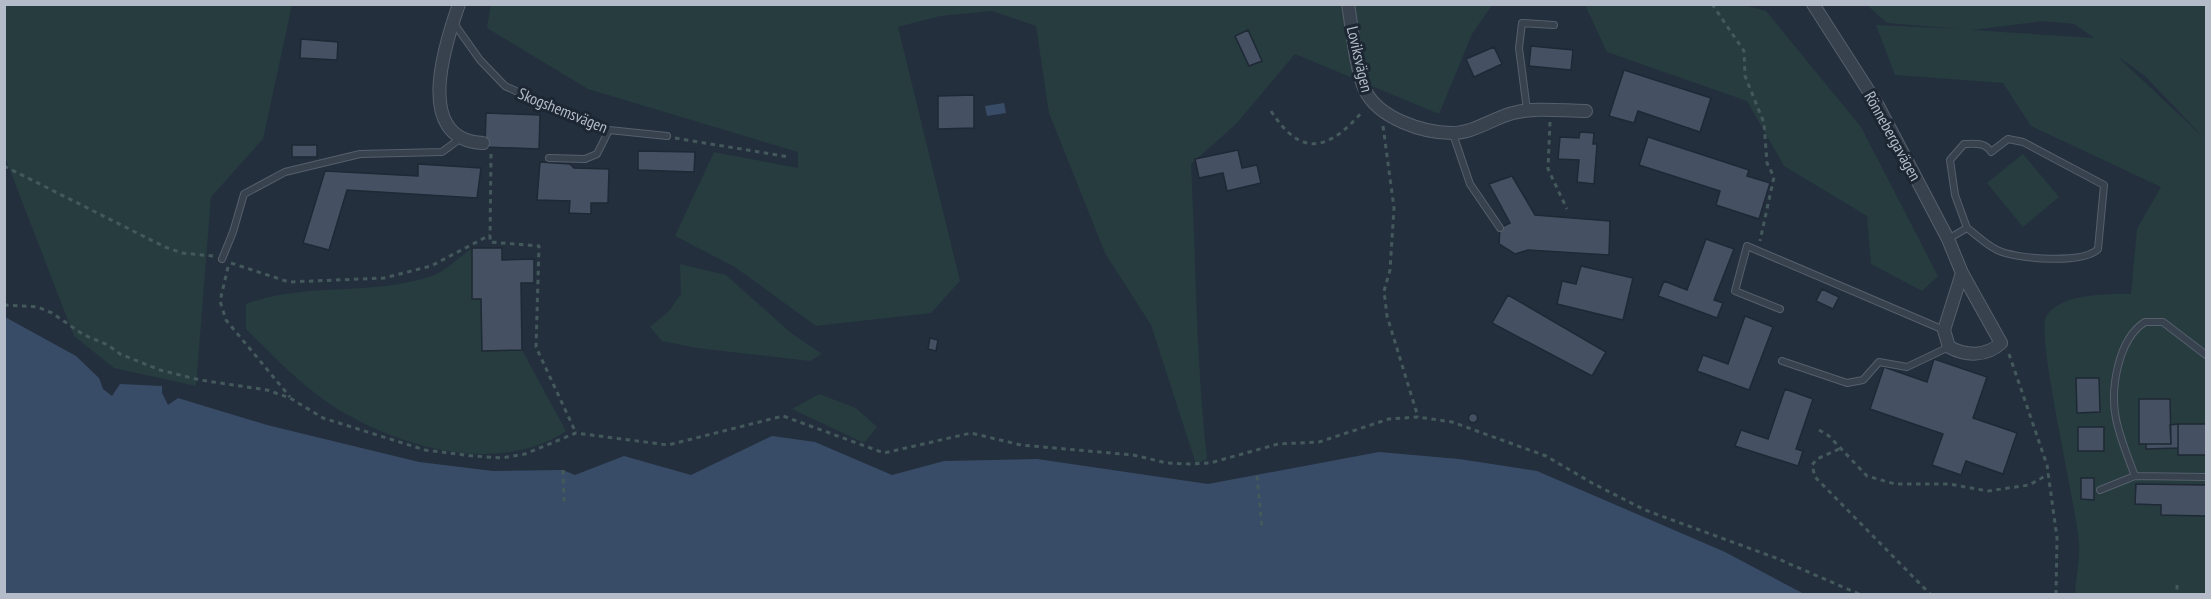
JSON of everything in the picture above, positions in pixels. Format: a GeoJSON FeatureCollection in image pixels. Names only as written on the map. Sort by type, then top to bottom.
{"type":"FeatureCollection","features":[{"type":"Feature","properties":{"kind":"street"},"geometry":{"type":"LineString","coordinates":[[459,4],[441,65],[438,94],[444,117],[462,138],[483,143]]}},
{"type":"Feature","properties":{"kind":"street","name":"Loviksvägen"},"geometry":{"type":"LineString","coordinates":[[1348,4],[1363,87],[1376,106],[1416,127],[1453,133],[1527,110],[1586,111]]}},
{"type":"Feature","properties":{"kind":"street","name":"Rönnebergavägen"},"geometry":{"type":"LineString","coordinates":[[1813,4],[1877,104],[1948,239],[1962,273],[2001,343]]}},
{"type":"Feature","properties":{"kind":"street"},"geometry":{"type":"LineString","coordinates":[[1962,273],[1944,330],[1948,347],[1963,353],[1981,353],[1994,350],[2001,343]]}},
{"type":"Feature","properties":{"kind":"lane","name":"Skogshemsvägen"},"geometry":{"type":"LineString","coordinates":[[453,22],[480,60],[505,86],[577,119],[609,130],[668,136]]}},
{"type":"Feature","properties":{"kind":"lane"},"geometry":{"type":"LineString","coordinates":[[1527,110],[1519,48],[1522,23],[1554,25]]}},
{"type":"Feature","properties":{"kind":"lane"},"geometry":{"type":"LineString","coordinates":[[549,158],[585,159],[597,154],[609,130]]}},
{"type":"Feature","properties":{"kind":"lane"},"geometry":{"type":"LineString","coordinates":[[1453,133],[1470,184],[1500,228]]}},
{"type":"Feature","properties":{"kind":"lane"},"geometry":{"type":"LineString","coordinates":[[222,259],[244,194],[285,172],[360,154],[442,152],[462,138]]}},
{"type":"Feature","properties":{"kind":"lane"},"geometry":{"type":"LineString","coordinates":[[2008,139],[2023,142],[2104,185],[2098,249],[2084,257],[2021,256],[2001,252],[1967,228],[1955,195],[1950,160],[1964,144],[1988,146],[1991,152],[2008,139]]}},
{"type":"Feature","properties":{"kind":"lane"},"geometry":{"type":"LineString","coordinates":[[1948,239],[1967,228]]}},
{"type":"Feature","properties":{"kind":"lane"},"geometry":{"type":"LineString","coordinates":[[1780,309],[1735,291],[1746,246],[1944,330]]}},
{"type":"Feature","properties":{"kind":"lane"},"geometry":{"type":"LineString","coordinates":[[2135,476],[2115,416],[2120,356],[2128,338],[2145,322],[2163,322],[2206,355]]}},
{"type":"Feature","properties":{"kind":"lane"},"geometry":{"type":"LineString","coordinates":[[1782,361],[1847,383],[1863,380],[1880,362],[1907,367],[1948,347]]}},
{"type":"Feature","properties":{"kind":"lane"},"geometry":{"type":"LineString","coordinates":[[2100,490],[2135,476],[2206,477]]}},
{"type":"Feature","properties":{"kind":"path"},"geometry":{"type":"LineString","coordinates":[[1712,4],[1744,51],[1745,76],[1764,123],[1767,163],[1774,177],[1757,250]]}},
{"type":"Feature","properties":{"kind":"path"},"geometry":{"type":"LineString","coordinates":[[1271,111],[1281,126],[1302,143],[1326,142],[1345,132],[1376,106],[1394,208],[1390,270],[1384,291],[1387,316],[1418,417]]}},
{"type":"Feature","properties":{"kind":"path"},"geometry":{"type":"LineString","coordinates":[[1551,111],[1548,164],[1567,209]]}},
{"type":"Feature","properties":{"kind":"path"},"geometry":{"type":"LineString","coordinates":[[668,136],[789,157]]}},
{"type":"Feature","properties":{"kind":"path"},"geometry":{"type":"LineString","coordinates":[[483,143],[482,154],[492,154],[490,242],[539,246],[536,347],[576,433]]}},
{"type":"Feature","properties":{"kind":"path"},"geometry":{"type":"LineString","coordinates":[[4,166],[165,247],[222,259],[289,282],[384,278],[431,266],[490,235]]}},
{"type":"Feature","properties":{"kind":"path"},"geometry":{"type":"LineString","coordinates":[[230,262],[220,292],[221,310],[226,320],[290,398]]}},
{"type":"Feature","properties":{"kind":"path"},"geometry":{"type":"LineString","coordinates":[[4,305],[38,307],[52,312],[84,335],[108,345],[120,354],[160,370],[200,380],[267,390],[290,398],[323,418],[425,450],[502,458],[525,454],[576,433],[668,445],[783,416],[884,453],[971,433],[1021,445],[1132,455],[1167,463],[1189,464],[1210,463],[1278,444],[1319,442],[1389,419],[1418,417],[1452,422],[1546,456],[1645,510],[1776,558],[1859,594]]}},
{"type":"Feature","properties":{"kind":"path"},"geometry":{"type":"LineString","coordinates":[[2001,343],[2008,353],[2021,387],[2040,439],[2049,474],[2057,538],[2056,594]]}},
{"type":"Feature","properties":{"kind":"path"},"geometry":{"type":"LineString","coordinates":[[1819,430],[1829,436],[1867,476],[1895,484],[1949,484],[1988,491],[2029,485],[2049,474]]}},
{"type":"Feature","properties":{"kind":"path"},"geometry":{"type":"LineString","coordinates":[[1839,449],[1818,459],[1812,465],[1815,477],[1930,594]]}},
{"type":"Feature","properties":{"kind":"path"},"geometry":{"type":"LineString","coordinates":[[563,470],[564,503]]}},
{"type":"Feature","properties":{"kind":"path"},"geometry":{"type":"LineString","coordinates":[[1257,476],[1262,528]]}},
{"type":"Feature","properties":{"kind":"path"},"geometry":{"type":"LineString","coordinates":[[2177,585],[2177,594]]}},
{"type":"Feature","properties":{"kind":"green space"},"geometry":{"type":"Polygon","coordinates":[[[5,4],[292,5],[263,139],[211,197],[196,386],[114,368],[74,336],[5,157],[5,4]]]}},
{"type":"Feature","properties":{"kind":"green space"},"geometry":{"type":"Polygon","coordinates":[[[491,4],[1492,5],[1472,34],[1439,114],[1295,54],[1237,123],[1191,164],[1198,348],[1207,459],[1196,464],[1151,325],[1105,253],[1049,113],[1036,26],[992,11],[940,16],[898,27],[960,281],[931,313],[816,326],[735,267],[675,236],[714,152],[798,168],[798,152],[588,89],[487,28],[491,4]]]}},
{"type":"Feature","properties":{"kind":"green space"},"geometry":{"type":"Polygon","coordinates":[[[1585,5],[1744,5],[1766,11],[1861,127],[1938,276],[1922,291],[1871,264],[1867,216],[1784,166],[1747,101],[1607,52],[1585,5]]]}},
{"type":"Feature","properties":{"kind":"green space"},"geometry":{"type":"Polygon","coordinates":[[[1867,5],[2206,5],[2206,594],[2075,594],[2079,544],[2077,524],[2044,331],[2046,317],[2052,309],[2062,303],[2085,296],[2131,294],[2137,229],[2161,187],[2031,126],[2003,83],[1895,75],[1876,25],[1961,29],[1887,23],[1867,5]],[[2043,21],[1972,30],[2094,38],[2074,24],[2043,21]],[[2120,59],[2204,138],[2145,76],[2120,59]]]}},
{"type":"Feature","properties":{"kind":"green space"},"geometry":{"type":"Polygon","coordinates":[[[2023,154],[2059,197],[2023,227],[1987,183],[2023,154]]]}},
{"type":"Feature","properties":{"kind":"green space"},"geometry":{"type":"Polygon","coordinates":[[[472,248],[472,299],[481,300],[482,350],[522,350],[566,431],[539,445],[511,452],[480,454],[419,445],[390,435],[324,400],[289,371],[246,329],[246,304],[291,293],[406,283],[440,272],[472,248]]]}},
{"type":"Feature","properties":{"kind":"green space"},"geometry":{"type":"Polygon","coordinates":[[[680,264],[726,275],[791,333],[822,354],[810,361],[697,348],[662,341],[650,327],[669,311],[681,294],[680,264]]]}},
{"type":"Feature","properties":{"kind":"green space"},"geometry":{"type":"Polygon","coordinates":[[[819,394],[856,408],[877,427],[864,443],[792,409],[819,394]]]}},
{"type":"Feature","properties":{"kind":"water"},"geometry":{"type":"Polygon","coordinates":[[[1004,103],[1006,113],[987,116],[985,106],[1004,103]]]}},
{"type":"Feature","properties":{"kind":"water"},"geometry":{"type":"Polygon","coordinates":[[[5,317],[76,356],[99,378],[103,389],[112,396],[120,384],[162,386],[162,393],[168,405],[178,398],[267,425],[419,462],[493,471],[563,470],[575,475],[624,456],[691,475],[772,436],[815,442],[892,475],[944,461],[1037,459],[1208,484],[1379,452],[1459,459],[1537,471],[1725,552],[1804,594],[5,594],[5,317]]]}},
{"type":"Feature","properties":{"kind":"building"},"geometry":{"type":"Polygon","coordinates":[[[1248,30],[1262,61],[1249,66],[1235,36],[1248,30]]]}},
{"type":"Feature","properties":{"kind":"building"},"geometry":{"type":"Polygon","coordinates":[[[301,39],[338,42],[337,60],[300,58],[301,39]]]}},
{"type":"Feature","properties":{"kind":"building"},"geometry":{"type":"Polygon","coordinates":[[[1531,46],[1573,50],[1571,70],[1529,66],[1531,46]]]}},
{"type":"Feature","properties":{"kind":"building"},"geometry":{"type":"Polygon","coordinates":[[[1494,47],[1502,64],[1474,77],[1466,59],[1494,47]]]}},
{"type":"Feature","properties":{"kind":"building"},"geometry":{"type":"Polygon","coordinates":[[[1624,70],[1711,98],[1700,132],[1638,111],[1634,123],[1609,116],[1624,70]]]}},
{"type":"Feature","properties":{"kind":"building"},"geometry":{"type":"Polygon","coordinates":[[[974,95],[974,128],[938,129],[938,96],[974,95]]]}},
{"type":"Feature","properties":{"kind":"building"},"geometry":{"type":"Polygon","coordinates":[[[486,113],[540,115],[539,149],[485,147],[486,113]]]}},
{"type":"Feature","properties":{"kind":"building"},"geometry":{"type":"Polygon","coordinates":[[[1580,132],[1594,133],[1593,144],[1597,144],[1594,184],[1577,182],[1579,160],[1558,159],[1560,137],[1579,138],[1580,132]]]}},
{"type":"Feature","properties":{"kind":"building"},"geometry":{"type":"Polygon","coordinates":[[[1648,137],[1749,170],[1747,176],[1770,183],[1759,219],[1716,205],[1720,191],[1639,165],[1648,137]]]}},
{"type":"Feature","properties":{"kind":"building"},"geometry":{"type":"Polygon","coordinates":[[[292,145],[317,145],[317,157],[292,157],[292,145]]]}},
{"type":"Feature","properties":{"kind":"building"},"geometry":{"type":"Polygon","coordinates":[[[1238,150],[1242,168],[1257,165],[1261,183],[1227,191],[1223,173],[1199,178],[1195,159],[1238,150]]]}},
{"type":"Feature","properties":{"kind":"building"},"geometry":{"type":"Polygon","coordinates":[[[638,151],[695,152],[694,172],[638,170],[638,151]]]}},
{"type":"Feature","properties":{"kind":"building"},"geometry":{"type":"Polygon","coordinates":[[[540,162],[570,164],[574,168],[609,169],[608,203],[591,203],[591,214],[569,213],[570,201],[537,200],[540,162]]]}},
{"type":"Feature","properties":{"kind":"building"},"geometry":{"type":"Polygon","coordinates":[[[418,164],[481,168],[477,198],[347,190],[329,250],[303,243],[325,171],[418,176],[418,164]]]}},
{"type":"Feature","properties":{"kind":"building"},"geometry":{"type":"Polygon","coordinates":[[[1512,176],[1535,215],[1610,221],[1609,255],[1528,250],[1515,254],[1499,244],[1500,228],[1510,223],[1489,184],[1512,176]]]}},
{"type":"Feature","properties":{"kind":"building"},"geometry":{"type":"Polygon","coordinates":[[[1706,239],[1734,249],[1714,300],[1723,303],[1717,318],[1658,296],[1664,281],[1687,290],[1706,239]]]}},
{"type":"Feature","properties":{"kind":"building"},"geometry":{"type":"Polygon","coordinates":[[[472,248],[502,248],[502,260],[534,259],[534,283],[521,283],[522,350],[482,351],[481,299],[472,299],[472,248]]]}},
{"type":"Feature","properties":{"kind":"building"},"geometry":{"type":"Polygon","coordinates":[[[1581,266],[1633,278],[1623,320],[1557,304],[1562,281],[1576,284],[1581,266]]]}},
{"type":"Feature","properties":{"kind":"building"},"geometry":{"type":"Polygon","coordinates":[[[1822,289],[1839,297],[1833,309],[1816,301],[1822,289]]]}},
{"type":"Feature","properties":{"kind":"building"},"geometry":{"type":"Polygon","coordinates":[[[1508,295],[1606,352],[1592,376],[1492,323],[1508,295]]]}},
{"type":"Feature","properties":{"kind":"building"},"geometry":{"type":"Polygon","coordinates":[[[1745,316],[1773,327],[1749,390],[1697,371],[1703,355],[1728,364],[1745,316]]]}},
{"type":"Feature","properties":{"kind":"building"},"geometry":{"type":"Polygon","coordinates":[[[930,338],[938,340],[936,351],[928,349],[930,338]]]}},
{"type":"Feature","properties":{"kind":"building"},"geometry":{"type":"Polygon","coordinates":[[[1934,359],[1987,377],[1973,418],[2017,433],[2003,474],[1966,461],[1961,475],[1932,465],[1943,434],[1870,409],[1884,367],[1927,382],[1934,359]]]}},
{"type":"Feature","properties":{"kind":"building"},"geometry":{"type":"Polygon","coordinates":[[[2076,378],[2099,378],[2100,412],[2077,413],[2076,378]]]}},
{"type":"Feature","properties":{"kind":"building"},"geometry":{"type":"Polygon","coordinates":[[[1785,389],[1813,399],[1796,449],[1803,451],[1798,466],[1735,446],[1741,430],[1768,439],[1785,389]]]}},
{"type":"Feature","properties":{"kind":"building"},"geometry":{"type":"Polygon","coordinates":[[[2139,399],[2170,399],[2171,444],[2139,444],[2139,399]]]}},
{"type":"Feature","properties":{"kind":"building"},"geometry":{"type":"Polygon","coordinates":[[[1473,414],[1477,418],[1473,422],[1469,418],[1473,414]]]}},
{"type":"Feature","properties":{"kind":"building"},"geometry":{"type":"Polygon","coordinates":[[[2178,424],[2206,424],[2206,455],[2178,455],[2178,424]]]}},
{"type":"Feature","properties":{"kind":"building"},"geometry":{"type":"Polygon","coordinates":[[[2178,424],[2178,448],[2146,449],[2146,444],[2171,444],[2170,425],[2178,424]]]}},
{"type":"Feature","properties":{"kind":"building"},"geometry":{"type":"Polygon","coordinates":[[[2078,427],[2104,427],[2104,451],[2078,451],[2078,427]]]}},
{"type":"Feature","properties":{"kind":"building"},"geometry":{"type":"Polygon","coordinates":[[[2081,478],[2094,478],[2094,500],[2081,499],[2081,478]]]}},
{"type":"Feature","properties":{"kind":"building"},"geometry":{"type":"Polygon","coordinates":[[[2136,484],[2206,485],[2206,516],[2161,515],[2161,505],[2135,504],[2136,484]]]}}]}
